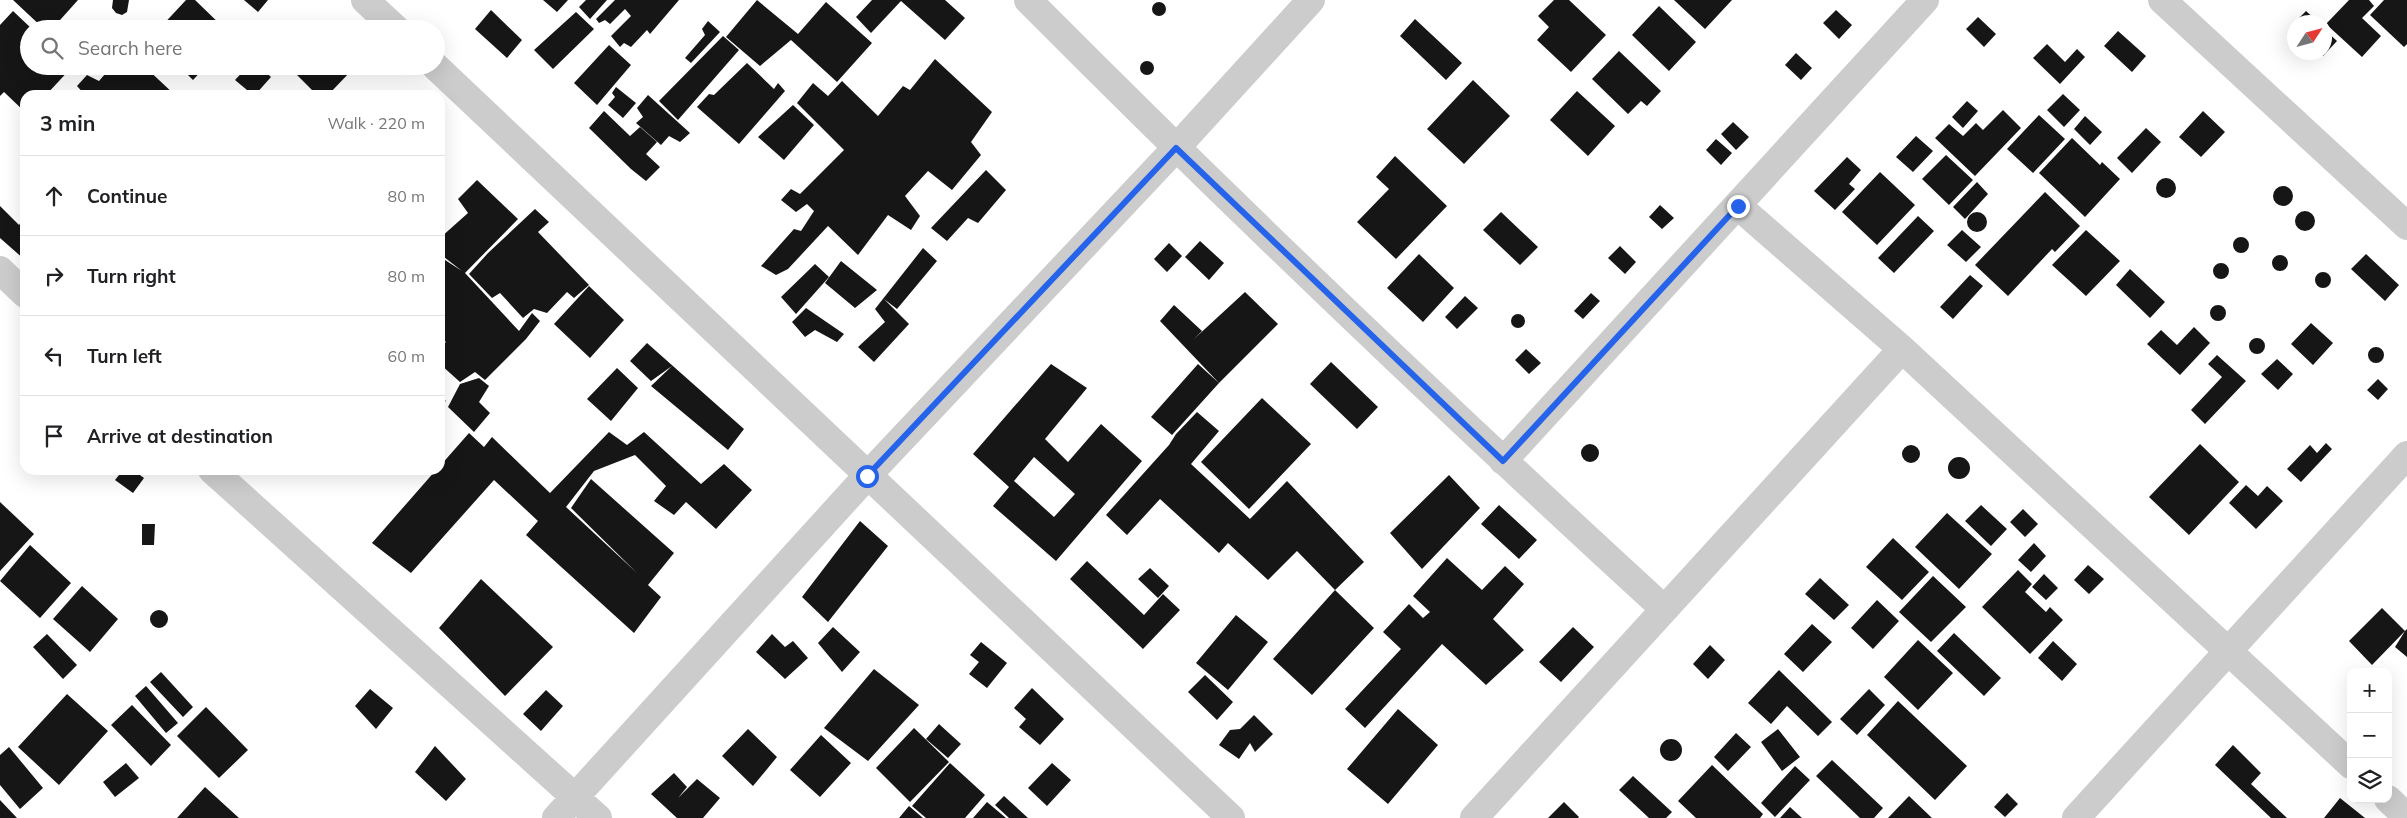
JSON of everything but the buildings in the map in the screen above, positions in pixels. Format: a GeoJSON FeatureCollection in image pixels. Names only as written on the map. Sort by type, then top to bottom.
{"type":"FeatureCollection","features":[{"type":"Feature","properties":{"kind":"street"},"geometry":{"type":"LineString","coordinates":[[365,0],[386,20]]}},
{"type":"Feature","properties":{"kind":"street"},"geometry":{"type":"LineString","coordinates":[[1028,0],[1176,148],[1503,461],[1663,608]]}},
{"type":"Feature","properties":{"kind":"street"},"geometry":{"type":"LineString","coordinates":[[556,818],[867,476],[1176,148],[1311,0]]}},
{"type":"Feature","properties":{"kind":"street"},"geometry":{"type":"LineString","coordinates":[[1503,461],[1925,0]]}},
{"type":"Feature","properties":{"kind":"street"},"geometry":{"type":"LineString","coordinates":[[2162,0],[2407,226]]}},
{"type":"Feature","properties":{"kind":"street"},"geometry":{"type":"LineString","coordinates":[[444,75],[1231,818]]}},
{"type":"Feature","properties":{"kind":"street"},"geometry":{"type":"LineString","coordinates":[[1738,206],[1902,349],[2347,761]]}},
{"type":"Feature","properties":{"kind":"street"},"geometry":{"type":"LineString","coordinates":[[0,270],[20,289]]}},
{"type":"Feature","properties":{"kind":"street"},"geometry":{"type":"LineString","coordinates":[[1474,818],[1663,608],[1902,349]]}},
{"type":"Feature","properties":{"kind":"street"},"geometry":{"type":"LineString","coordinates":[[2076,818],[2407,454]]}},
{"type":"Feature","properties":{"kind":"street"},"geometry":{"type":"LineString","coordinates":[[218,475],[598,818]]}},
{"type":"Feature","properties":{"kind":"street"},"geometry":{"type":"LineString","coordinates":[[2392,803],[2407,817]]}},
{"type":"Feature","properties":{"kind":"route"},"geometry":{"type":"LineString","coordinates":[[867,476],[1176,148],[1503,461],[1738,206]]}}]}
